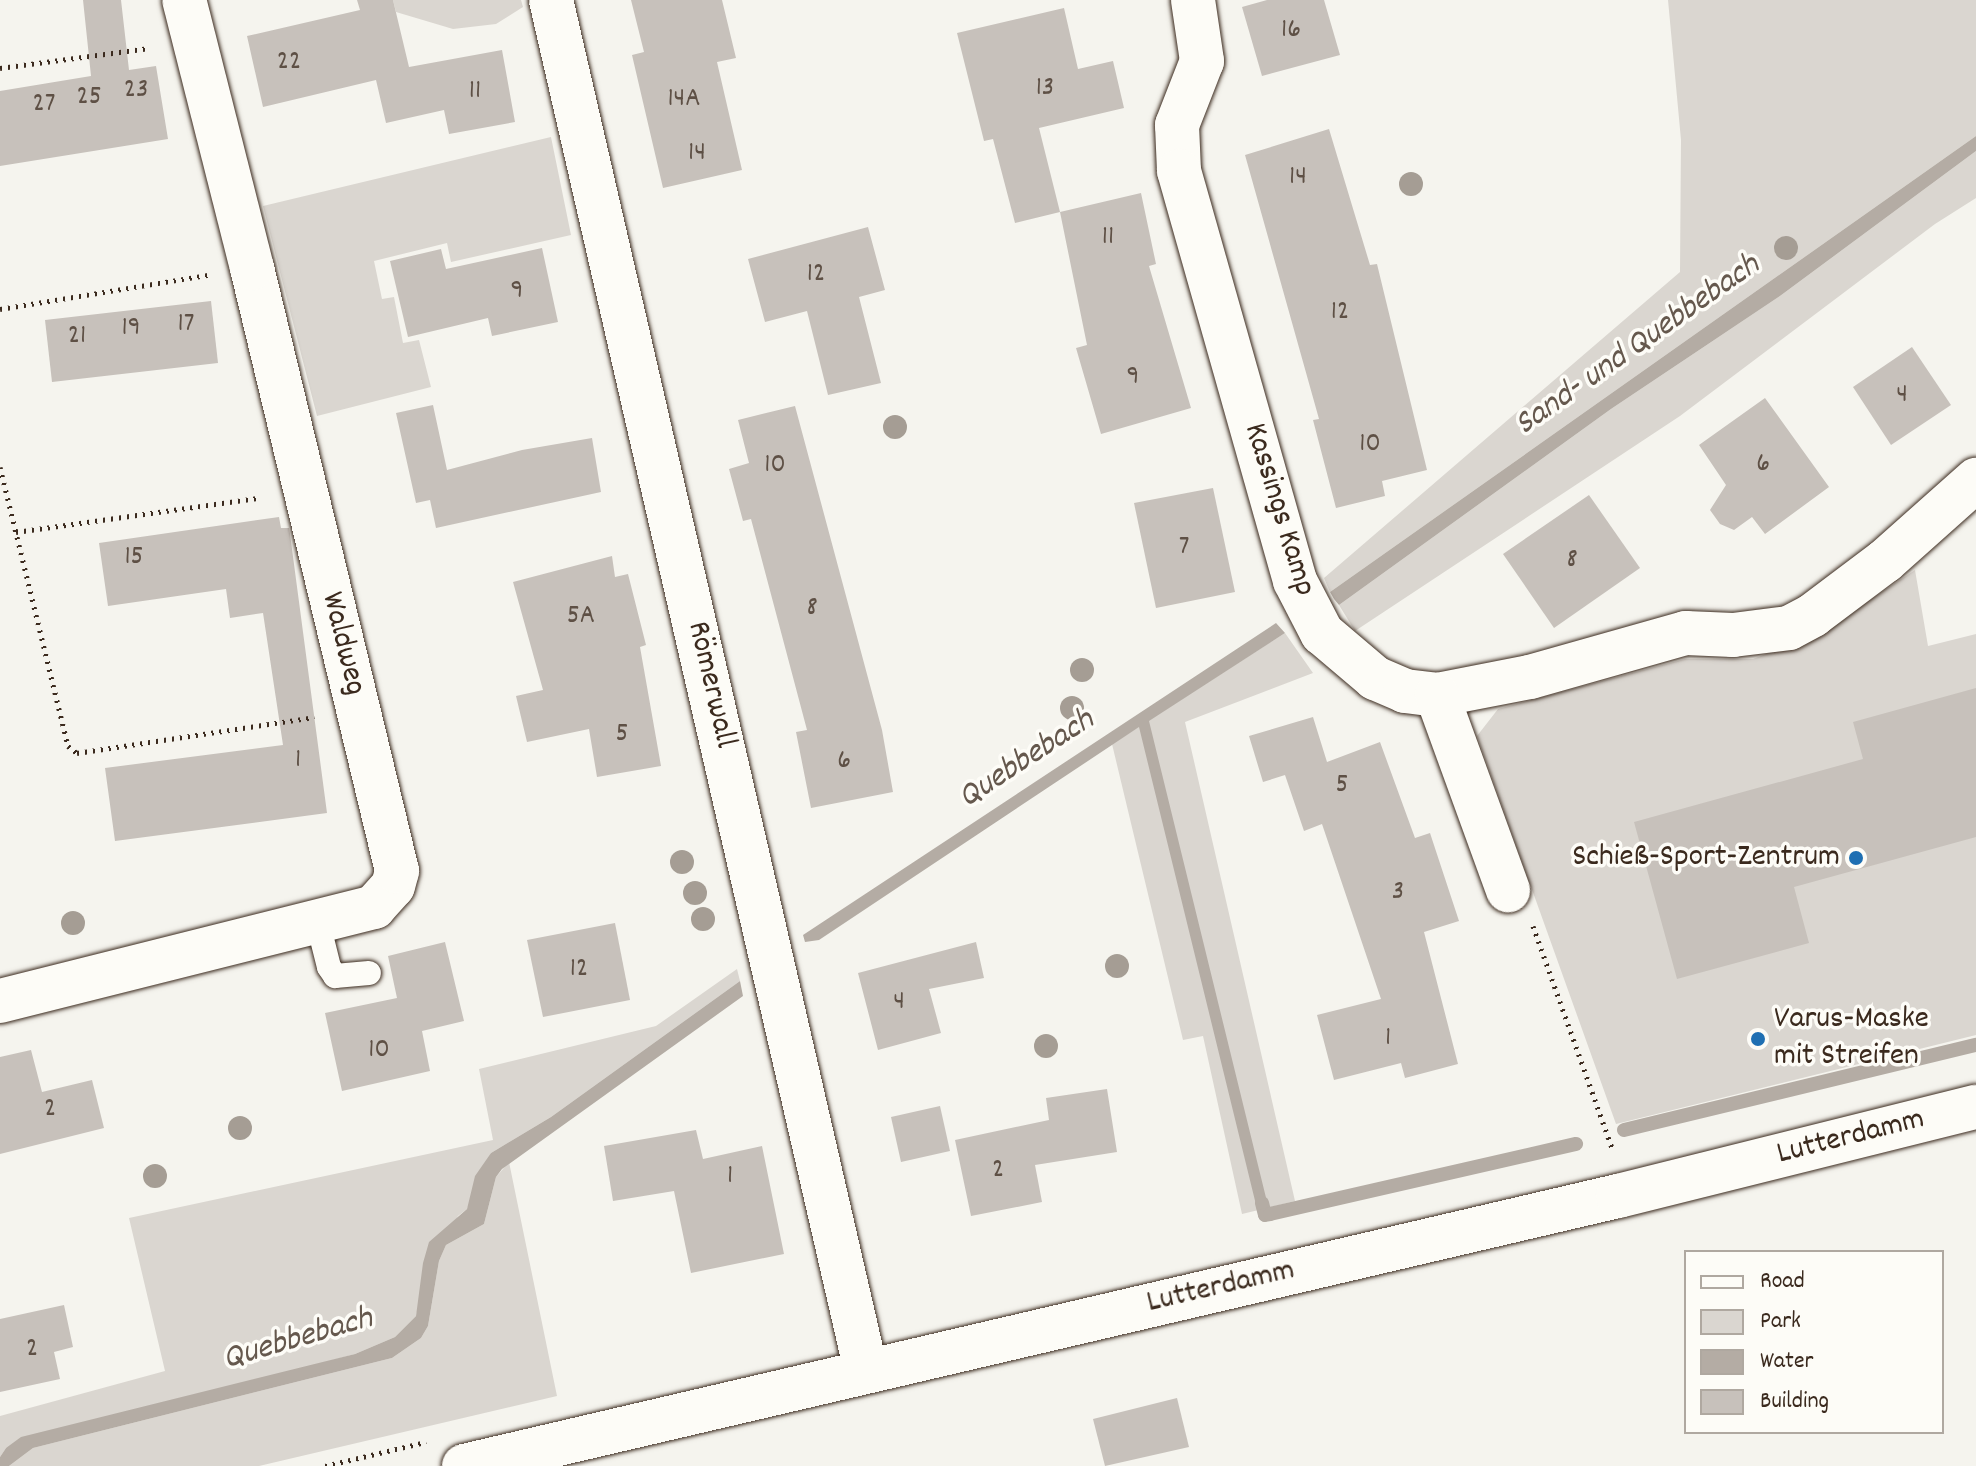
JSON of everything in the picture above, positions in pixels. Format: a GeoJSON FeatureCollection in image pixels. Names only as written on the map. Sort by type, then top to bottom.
{"type":"FeatureCollection","features":[{"type":"Feature","properties":{"kind":"street","name":"Waldweg"},"geometry":{"type":"LineString","coordinates":[[0,1001],[374,907],[393,886],[397,871],[184,0]]}},
{"type":"Feature","properties":{"kind":"street","name":"Römerwall"},"geometry":{"type":"LineString","coordinates":[[551,0],[866,1371]]}},
{"type":"Feature","properties":{"kind":"street","name":"Kassings Kamp"},"geometry":{"type":"LineString","coordinates":[[1193,0],[1202,44],[1202,61],[1177,125],[1179,171],[1295,581],[1322,633],[1375,678],[1405,691],[1437,695],[1530,677],[1686,633],[1733,635],[1789,628],[1813,615],[1885,561],[1976,480]]}},
{"type":"Feature","properties":{"kind":"street"},"geometry":{"type":"LineString","coordinates":[[1437,695],[1508,890]]}},
{"type":"Feature","properties":{"kind":"street","name":"Lutterdamm"},"geometry":{"type":"LineString","coordinates":[[464,1466],[1618,1196],[1976,1107]]}},
{"type":"Feature","properties":{"kind":"lane"},"geometry":{"type":"LineString","coordinates":[[318,923],[329,967],[335,976],[369,973]]}},
{"type":"Feature","properties":{"kind":"path"},"geometry":{"type":"LineString","coordinates":[[0,68],[194,42]]}},
{"type":"Feature","properties":{"kind":"path"},"geometry":{"type":"LineString","coordinates":[[0,309],[252,268]]}},
{"type":"Feature","properties":{"kind":"path"},"geometry":{"type":"LineString","coordinates":[[0,467],[68,746],[77,753],[359,710]]}},
{"type":"Feature","properties":{"kind":"path"},"geometry":{"type":"LineString","coordinates":[[16,532],[304,492]]}},
{"type":"Feature","properties":{"kind":"path"},"geometry":{"type":"LineString","coordinates":[[1508,890],[1527,909],[1613,1152]]}},
{"type":"Feature","properties":{"kind":"green space"},"geometry":{"type":"Polygon","coordinates":[[[393,0],[521,0],[523,7],[496,24],[453,29],[396,12],[393,0]]]}},
{"type":"Feature","properties":{"kind":"green space"},"geometry":{"type":"Polygon","coordinates":[[[1668,0],[1976,0],[1976,136],[1330,592],[1324,578],[1680,272],[1681,140],[1668,0]]]}},
{"type":"Feature","properties":{"kind":"green space"},"geometry":{"type":"Polygon","coordinates":[[[551,137],[571,235],[451,262],[447,243],[374,261],[382,299],[394,297],[403,343],[419,340],[431,387],[317,416],[263,206],[551,137]]]}},
{"type":"Feature","properties":{"kind":"green space"},"geometry":{"type":"Polygon","coordinates":[[[1976,151],[1976,198],[1935,224],[1680,416],[1355,631],[1339,605],[1611,409],[1780,296],[1976,151]]]}},
{"type":"Feature","properties":{"kind":"green space"},"geometry":{"type":"Polygon","coordinates":[[[1915,570],[1928,646],[1976,634],[1976,1035],[1616,1124],[1477,736],[1498,709],[1685,659],[1753,659],[1819,634],[1915,570]]]}},
{"type":"Feature","properties":{"kind":"green space"},"geometry":{"type":"Polygon","coordinates":[[[1285,633],[1313,673],[1185,722],[1295,1201],[1242,1214],[1203,1036],[1183,1040],[1112,744],[1285,633]]]}},
{"type":"Feature","properties":{"kind":"green space"},"geometry":{"type":"Polygon","coordinates":[[[737,969],[740,981],[551,1117],[491,1153],[467,1209],[458,1216],[416,1316],[395,1337],[355,1354],[6,1448],[0,1457],[0,1416],[165,1371],[129,1218],[493,1140],[479,1069],[656,1026],[737,969]]]}},
{"type":"Feature","properties":{"kind":"green space"},"geometry":{"type":"Polygon","coordinates":[[[509,1162],[557,1396],[259,1466],[9,1466],[33,1448],[392,1358],[421,1338],[428,1326],[439,1261],[446,1245],[484,1224],[496,1177],[509,1162]]]}},
{"type":"Feature","properties":{"kind":"water"},"geometry":{"type":"Polygon","coordinates":[[[1976,136],[1976,151],[1780,296],[1611,409],[1339,605],[1334,599],[1330,592],[1976,136]]]}},
{"type":"Feature","properties":{"kind":"water"},"geometry":{"type":"Polygon","coordinates":[[[1276,623],[1285,633],[1149,721],[1270,1214],[1259,1217],[1139,727],[819,940],[805,942],[803,935],[1276,623]]]}},
{"type":"Feature","properties":{"kind":"water"},"geometry":{"type":"Polygon","coordinates":[[[740,981],[743,996],[502,1169],[496,1177],[484,1224],[446,1245],[439,1261],[428,1326],[421,1338],[392,1358],[33,1448],[9,1466],[0,1466],[0,1457],[6,1448],[21,1437],[355,1354],[395,1337],[416,1316],[429,1242],[467,1209],[475,1176],[491,1153],[551,1117],[740,981]]]}},
{"type":"Feature","properties":{"kind":"building"},"geometry":{"type":"Polygon","coordinates":[[[83,0],[121,0],[129,70],[156,66],[168,139],[0,166],[0,91],[91,76],[83,0]]]}},
{"type":"Feature","properties":{"kind":"building"},"geometry":{"type":"Polygon","coordinates":[[[357,0],[393,0],[409,67],[502,50],[515,122],[449,134],[444,110],[386,123],[376,80],[263,107],[247,36],[360,10],[357,0]]]}},
{"type":"Feature","properties":{"kind":"building"},"geometry":{"type":"Polygon","coordinates":[[[631,0],[722,0],[736,58],[717,62],[742,170],[663,188],[632,55],[644,52],[631,0]]]}},
{"type":"Feature","properties":{"kind":"building"},"geometry":{"type":"Polygon","coordinates":[[[1267,0],[1324,0],[1340,55],[1262,76],[1242,7],[1267,0]]]}},
{"type":"Feature","properties":{"kind":"building"},"geometry":{"type":"Polygon","coordinates":[[[1064,8],[1078,69],[1113,61],[1124,108],[1039,128],[1060,212],[1015,223],[993,139],[984,141],[957,33],[1064,8]]]}},
{"type":"Feature","properties":{"kind":"building"},"geometry":{"type":"Polygon","coordinates":[[[1329,129],[1370,265],[1377,264],[1427,470],[1382,481],[1385,496],[1336,508],[1313,420],[1319,419],[1245,155],[1329,129]]]}},
{"type":"Feature","properties":{"kind":"building"},"geometry":{"type":"Polygon","coordinates":[[[1141,193],[1156,264],[1149,266],[1191,408],[1101,434],[1076,348],[1087,345],[1060,212],[1141,193]]]}},
{"type":"Feature","properties":{"kind":"building"},"geometry":{"type":"Polygon","coordinates":[[[868,227],[885,290],[859,297],[881,383],[828,395],[807,311],[765,322],[748,259],[868,227]]]}},
{"type":"Feature","properties":{"kind":"building"},"geometry":{"type":"Polygon","coordinates":[[[542,248],[558,322],[492,336],[488,318],[408,337],[390,261],[441,249],[446,269],[542,248]]]}},
{"type":"Feature","properties":{"kind":"building"},"geometry":{"type":"Polygon","coordinates":[[[211,301],[218,363],[52,382],[45,320],[211,301]]]}},
{"type":"Feature","properties":{"kind":"building"},"geometry":{"type":"Polygon","coordinates":[[[1912,347],[1951,405],[1891,445],[1853,387],[1912,347]]]}},
{"type":"Feature","properties":{"kind":"building"},"geometry":{"type":"Polygon","coordinates":[[[1765,398],[1829,487],[1765,534],[1752,517],[1734,530],[1720,524],[1710,510],[1726,485],[1699,445],[1765,398]]]}},
{"type":"Feature","properties":{"kind":"building"},"geometry":{"type":"Polygon","coordinates":[[[433,405],[447,470],[522,450],[592,438],[601,492],[436,528],[430,500],[416,503],[396,413],[433,405]]]}},
{"type":"Feature","properties":{"kind":"building"},"geometry":{"type":"Polygon","coordinates":[[[795,406],[882,730],[893,792],[811,808],[796,732],[807,730],[751,519],[743,521],[729,469],[749,463],[738,420],[795,406]]]}},
{"type":"Feature","properties":{"kind":"building"},"geometry":{"type":"Polygon","coordinates":[[[1213,488],[1235,592],[1156,608],[1134,503],[1213,488]]]}},
{"type":"Feature","properties":{"kind":"building"},"geometry":{"type":"Polygon","coordinates":[[[1589,495],[1640,568],[1554,628],[1503,554],[1589,495]]]}},
{"type":"Feature","properties":{"kind":"building"},"geometry":{"type":"Polygon","coordinates":[[[279,517],[281,528],[289,528],[290,534],[327,813],[115,841],[105,768],[283,745],[263,613],[230,618],[226,589],[108,606],[99,543],[279,517]]]}},
{"type":"Feature","properties":{"kind":"building"},"geometry":{"type":"Polygon","coordinates":[[[612,556],[615,577],[628,574],[646,645],[640,647],[661,766],[597,777],[589,729],[527,742],[516,696],[543,690],[513,582],[612,556]]]}},
{"type":"Feature","properties":{"kind":"building"},"geometry":{"type":"Polygon","coordinates":[[[1976,688],[1976,837],[1794,887],[1809,943],[1677,979],[1634,822],[1863,759],[1853,722],[1976,688]]]}},
{"type":"Feature","properties":{"kind":"building"},"geometry":{"type":"Polygon","coordinates":[[[1313,717],[1327,762],[1380,742],[1415,838],[1430,833],[1459,921],[1424,932],[1458,1064],[1405,1078],[1401,1063],[1334,1080],[1317,1015],[1381,999],[1322,824],[1304,831],[1285,775],[1263,782],[1249,736],[1313,717]]]}},
{"type":"Feature","properties":{"kind":"building"},"geometry":{"type":"Polygon","coordinates":[[[615,923],[630,1000],[543,1017],[527,940],[615,923]]]}},
{"type":"Feature","properties":{"kind":"building"},"geometry":{"type":"Polygon","coordinates":[[[445,942],[464,1021],[422,1031],[430,1071],[342,1091],[325,1013],[397,998],[388,956],[445,942]]]}},
{"type":"Feature","properties":{"kind":"building"},"geometry":{"type":"Polygon","coordinates":[[[976,942],[984,978],[929,989],[941,1033],[878,1050],[858,973],[976,942]]]}},
{"type":"Feature","properties":{"kind":"building"},"geometry":{"type":"Polygon","coordinates":[[[31,1050],[42,1092],[92,1080],[104,1128],[0,1154],[0,1057],[31,1050]]]}},
{"type":"Feature","properties":{"kind":"building"},"geometry":{"type":"Polygon","coordinates":[[[1107,1089],[1117,1152],[1035,1165],[1042,1202],[971,1216],[955,1140],[1049,1120],[1046,1098],[1107,1089]]]}},
{"type":"Feature","properties":{"kind":"building"},"geometry":{"type":"Polygon","coordinates":[[[940,1106],[950,1151],[901,1162],[891,1117],[940,1106]]]}},
{"type":"Feature","properties":{"kind":"building"},"geometry":{"type":"Polygon","coordinates":[[[696,1130],[703,1159],[762,1146],[784,1254],[691,1273],[674,1191],[613,1201],[604,1146],[696,1130]]]}},
{"type":"Feature","properties":{"kind":"building"},"geometry":{"type":"Polygon","coordinates":[[[64,1305],[73,1347],[54,1352],[60,1379],[0,1392],[0,1319],[64,1305]]]}},
{"type":"Feature","properties":{"kind":"building"},"geometry":{"type":"Polygon","coordinates":[[[1177,1398],[1189,1447],[1105,1466],[1093,1419],[1177,1398]]]}},
{"type":"Feature","properties":{"kind":"waterway"},"geometry":{"type":"LineString","coordinates":[[1624,1130],[1976,1045]]}},
{"type":"Feature","properties":{"kind":"waterway"},"geometry":{"type":"LineString","coordinates":[[1262,1203],[1265,1215],[1576,1144]]}},
{"type":"Feature","properties":{"kind":"place","name":"Schieß-Sport-Zentrum"},"geometry":{"type":"Point","coordinates":[1856,858]}},
{"type":"Feature","properties":{"kind":"place","name":"Varus-Maske mit Streifen"},"geometry":{"type":"Point","coordinates":[1758,1039]}},
{"type":"Feature","properties":{"kind":"water label","name":"Sand- und Quebbebach"},"geometry":{"type":"Point","coordinates":[1638,346]}},
{"type":"Feature","properties":{"kind":"water label","name":"Quebbebach"},"geometry":{"type":"Point","coordinates":[1027,760]}},
{"type":"Feature","properties":{"kind":"water label","name":"Quebbebach"},"geometry":{"type":"Point","coordinates":[298,1340]}}]}
